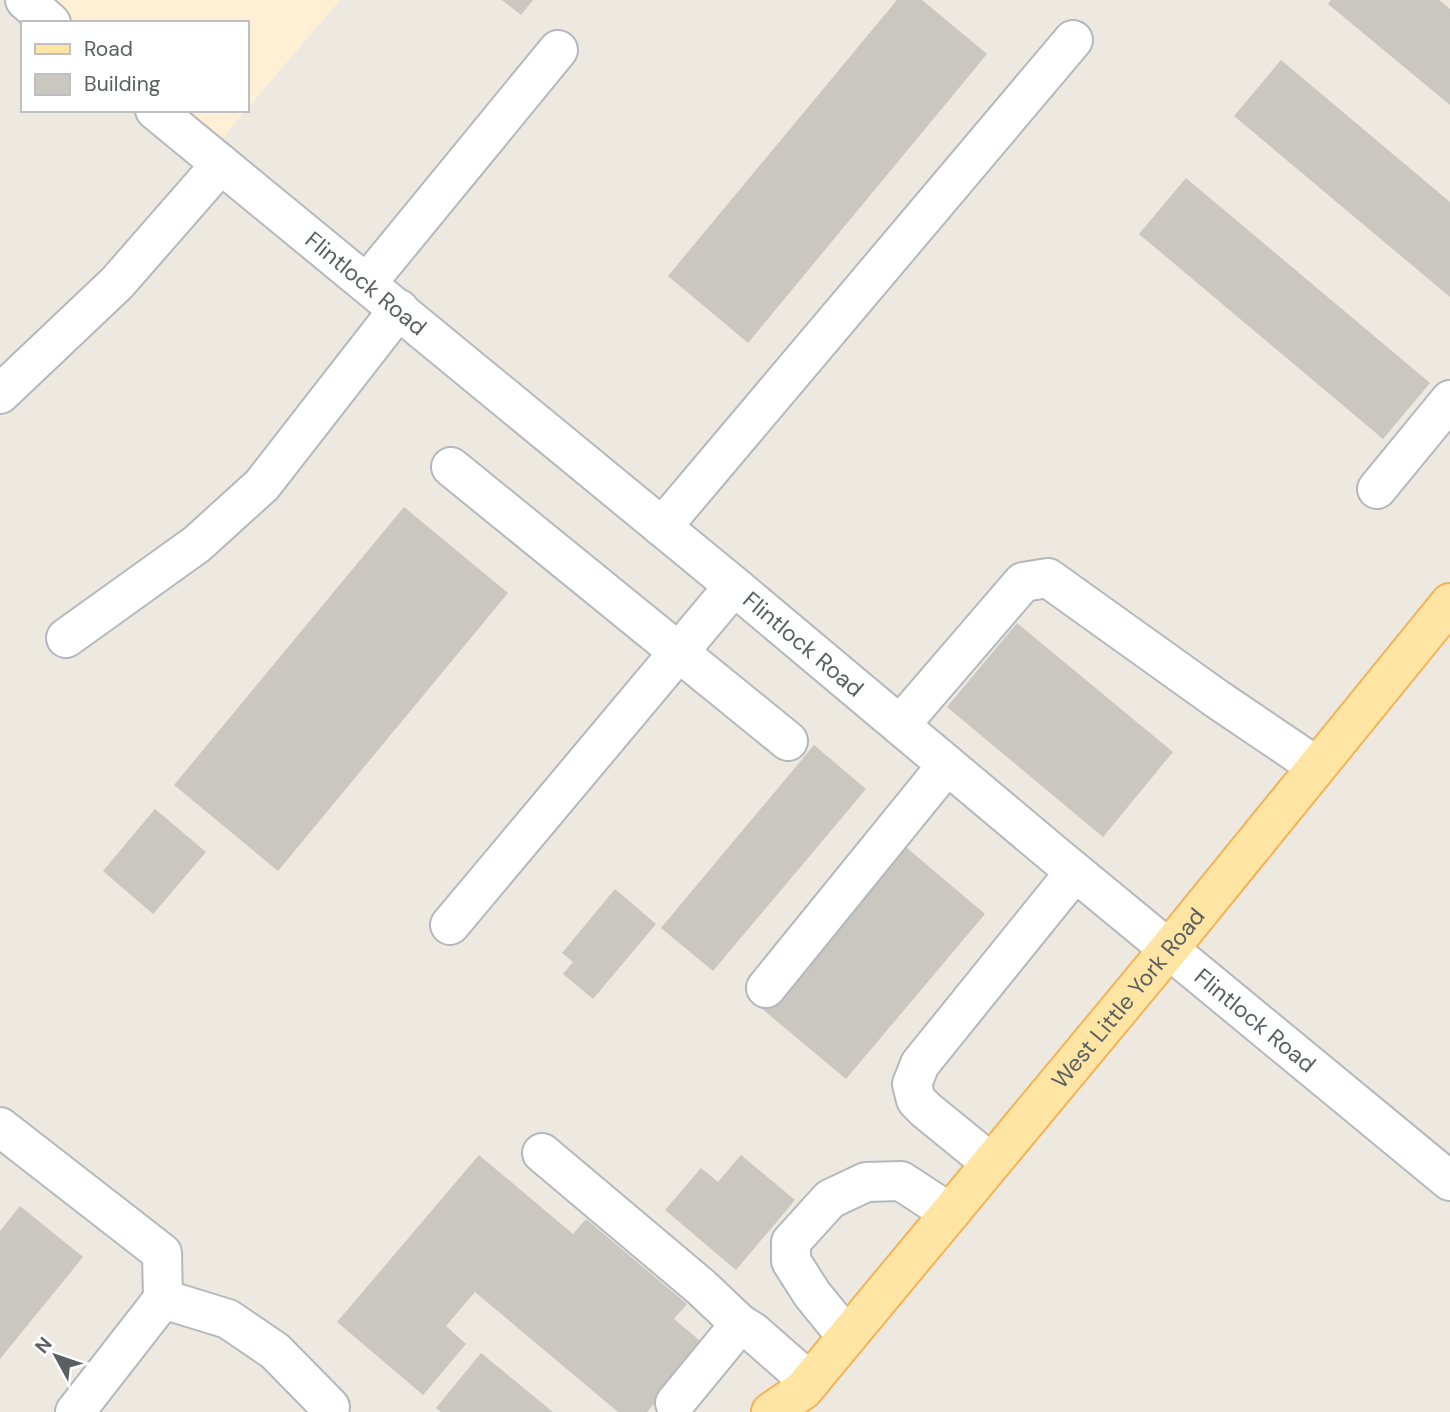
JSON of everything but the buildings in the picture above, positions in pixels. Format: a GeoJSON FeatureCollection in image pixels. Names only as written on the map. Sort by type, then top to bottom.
{"type":"FeatureCollection","features":[{"type":"Feature","properties":{"kind":"main road","name":"West Little York Road"},"geometry":{"type":"LineString","coordinates":[[771,1412],[802,1395],[1450,603]]}},
{"type":"Feature","properties":{"kind":"street"},"geometry":{"type":"LineString","coordinates":[[25,0],[49,21]]}},
{"type":"Feature","properties":{"kind":"street"},"geometry":{"type":"LineString","coordinates":[[663,527],[1073,40]]}},
{"type":"Feature","properties":{"kind":"street"},"geometry":{"type":"LineString","coordinates":[[367,283],[558,50]]}},
{"type":"Feature","properties":{"kind":"street","name":"Flintlock Road"},"geometry":{"type":"LineString","coordinates":[[157,112],[663,527],[1450,1181]]}},
{"type":"Feature","properties":{"kind":"street"},"geometry":{"type":"LineString","coordinates":[[0,394],[117,283],[221,164]]}},
{"type":"Feature","properties":{"kind":"street"},"geometry":{"type":"LineString","coordinates":[[66,638],[197,544],[262,485],[399,309]]}},
{"type":"Feature","properties":{"kind":"street"},"geometry":{"type":"LineString","coordinates":[[1377,489],[1450,400]]}},
{"type":"Feature","properties":{"kind":"street"},"geometry":{"type":"LineString","coordinates":[[451,467],[788,741]]}},
{"type":"Feature","properties":{"kind":"street"},"geometry":{"type":"LineString","coordinates":[[900,725],[1023,582],[1048,578],[1316,766]]}},
{"type":"Feature","properties":{"kind":"street"},"geometry":{"type":"LineString","coordinates":[[450,925],[734,586]]}},
{"type":"Feature","properties":{"kind":"street"},"geometry":{"type":"LineString","coordinates":[[766,988],[947,765]]}},
{"type":"Feature","properties":{"kind":"street"},"geometry":{"type":"LineString","coordinates":[[991,1163],[926,1110],[916,1100],[912,1084],[920,1064],[1075,872]]}},
{"type":"Feature","properties":{"kind":"street"},"geometry":{"type":"LineString","coordinates":[[0,1127],[162,1253],[163,1299],[75,1412]]}},
{"type":"Feature","properties":{"kind":"street"},"geometry":{"type":"LineString","coordinates":[[542,1153],[701,1287],[740,1324],[754,1332],[802,1395]]}},
{"type":"Feature","properties":{"kind":"street"},"geometry":{"type":"LineString","coordinates":[[847,1337],[812,1294],[791,1261],[791,1242],[830,1199],[866,1182],[901,1181],[950,1213]]}},
{"type":"Feature","properties":{"kind":"street"},"geometry":{"type":"LineString","coordinates":[[163,1299],[228,1319],[275,1351],[332,1410]]}},
{"type":"Feature","properties":{"kind":"street"},"geometry":{"type":"LineString","coordinates":[[675,1403],[740,1324]]}},
{"type":"Feature","properties":{"kind":"shaded area"},"geometry":{"type":"Polygon","coordinates":[[[45,0],[340,0],[248,108],[248,21],[71,21],[45,0]]]}},
{"type":"Feature","properties":{"kind":"shaded area"},"geometry":{"type":"Polygon","coordinates":[[[181,112],[244,112],[218,143],[181,112]]]}}]}
